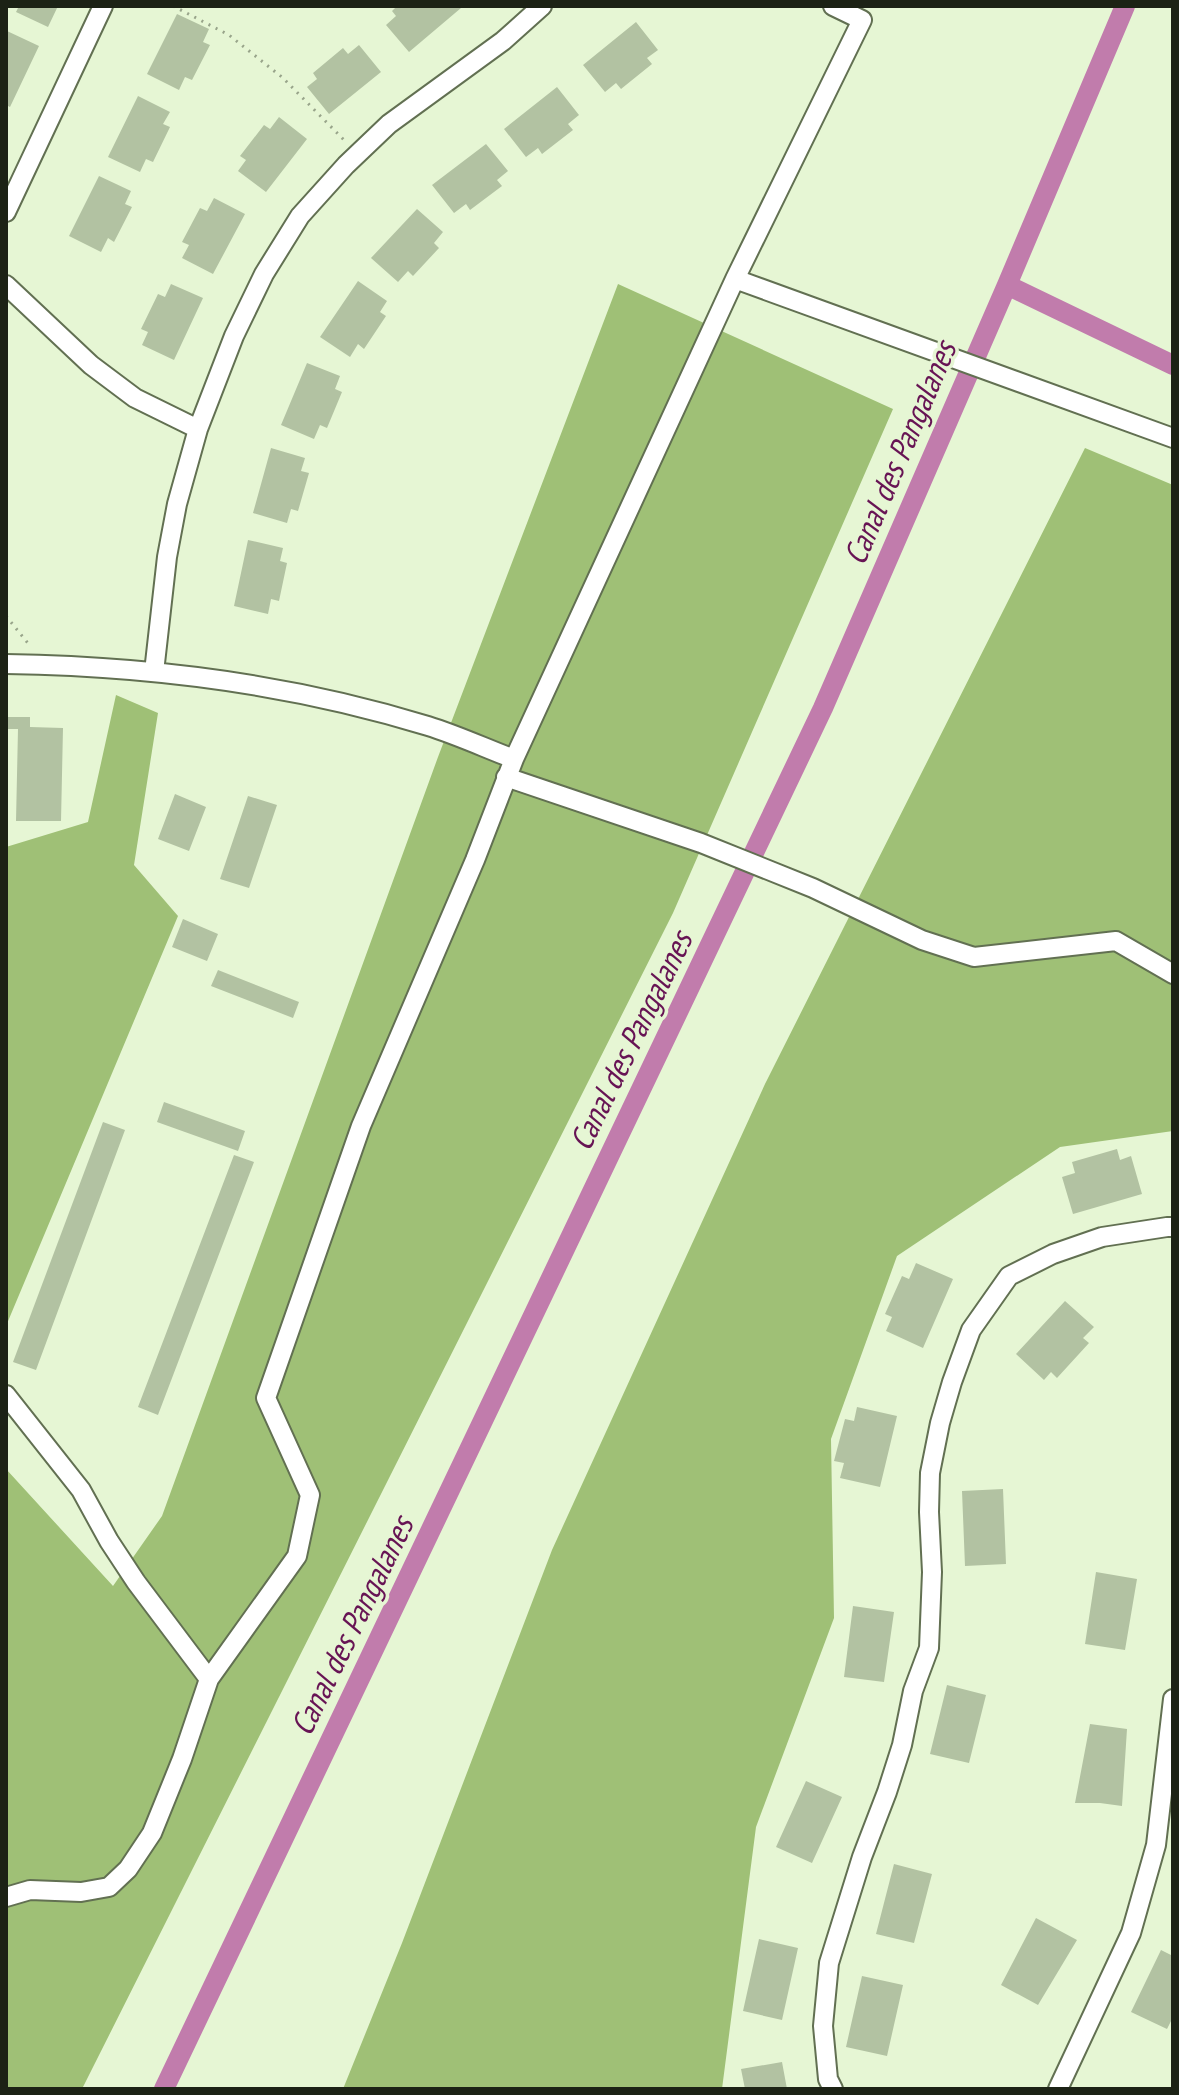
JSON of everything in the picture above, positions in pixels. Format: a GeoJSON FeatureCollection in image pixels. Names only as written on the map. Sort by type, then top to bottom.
{"type":"FeatureCollection","features":[{"type":"Feature","properties":{"kind":"street"},"geometry":{"type":"LineString","coordinates":[[6,212],[103,6]]}},
{"type":"Feature","properties":{"kind":"street"},"geometry":{"type":"LineString","coordinates":[[154,672],[167,557],[177,504],[198,429],[234,336],[264,274],[300,216],[389,124],[503,41],[542,6]]}},
{"type":"Feature","properties":{"kind":"street"},"geometry":{"type":"LineString","coordinates":[[6,1897],[30,1890],[81,1892],[109,1887],[128,1869],[152,1833],[182,1759],[209,1679],[297,1556],[310,1495],[266,1398],[361,1126],[475,860],[506,777],[735,279],[868,13],[833,6]]}},
{"type":"Feature","properties":{"kind":"street"},"geometry":{"type":"LineString","coordinates":[[735,279],[1173,438]]}},
{"type":"Feature","properties":{"kind":"street"},"geometry":{"type":"LineString","coordinates":[[6,285],[91,365],[135,398],[198,429]]}},
{"type":"Feature","properties":{"kind":"street"},"geometry":{"type":"LineString","coordinates":[[6,664],[154,672],[253,685],[337,702],[429,726],[514,759]]}},
{"type":"Feature","properties":{"kind":"street"},"geometry":{"type":"LineString","coordinates":[[506,777],[701,843],[813,888],[922,940],[974,957],[1116,941],[1173,974]]}},
{"type":"Feature","properties":{"kind":"street"},"geometry":{"type":"LineString","coordinates":[[833,2089],[828,2079],[823,2026],[829,1963],[902,1745],[913,1691],[929,1648],[932,1572],[930,1473],[940,1423],[971,1330],[1009,1276],[1053,1254],[1102,1237],[1173,1227]]}},
{"type":"Feature","properties":{"kind":"street"},"geometry":{"type":"LineString","coordinates":[[6,1395],[81,1490],[136,1582],[209,1679]]}},
{"type":"Feature","properties":{"kind":"street"},"geometry":{"type":"LineString","coordinates":[[1058,2089],[1131,1933],[1156,1845],[1173,1699]]}},
{"type":"Feature","properties":{"kind":"path"},"geometry":{"type":"LineString","coordinates":[[173,6],[229,35],[283,78],[358,154]]}},
{"type":"Feature","properties":{"kind":"path"},"geometry":{"type":"LineString","coordinates":[[6,616],[47,665]]}},
{"type":"Feature","properties":{"kind":"green space"},"geometry":{"type":"Polygon","coordinates":[[[618,284],[893,409],[673,913],[82,2089],[6,2089],[6,1469],[113,1586],[162,1516],[438,757],[618,284]]]}},
{"type":"Feature","properties":{"kind":"green space"},"geometry":{"type":"Polygon","coordinates":[[[1085,448],[1173,485],[1173,1131],[1060,1147],[897,1256],[831,1439],[834,1618],[756,1827],[722,2089],[343,2089],[552,1550],[765,1084],[1085,448]]]}},
{"type":"Feature","properties":{"kind":"green space"},"geometry":{"type":"Polygon","coordinates":[[[116,695],[158,713],[134,865],[178,916],[6,1326],[6,847],[88,822],[116,695]]]}},
{"type":"Feature","properties":{"kind":"building"},"geometry":{"type":"Polygon","coordinates":[[[19,6],[58,6],[48,27],[16,12],[19,6]]]}},
{"type":"Feature","properties":{"kind":"building"},"geometry":{"type":"Polygon","coordinates":[[[397,6],[461,8],[409,52],[386,25],[396,16],[392,11],[397,6]]]}},
{"type":"Feature","properties":{"kind":"building"},"geometry":{"type":"Polygon","coordinates":[[[177,14],[209,29],[203,42],[210,45],[192,80],[185,77],[179,90],[147,74],[177,14]]]}},
{"type":"Feature","properties":{"kind":"building"},"geometry":{"type":"Polygon","coordinates":[[[636,22],[658,50],[647,58],[652,64],[621,89],[616,83],[605,92],[583,65],[636,22]]]}},
{"type":"Feature","properties":{"kind":"building"},"geometry":{"type":"Polygon","coordinates":[[[7,31],[39,46],[10,107],[6,105],[7,31]]]}},
{"type":"Feature","properties":{"kind":"building"},"geometry":{"type":"Polygon","coordinates":[[[359,45],[381,72],[329,114],[307,87],[317,79],[313,73],[343,48],[348,54],[359,45]]]}},
{"type":"Feature","properties":{"kind":"building"},"geometry":{"type":"Polygon","coordinates":[[[557,87],[579,115],[568,124],[573,130],[542,154],[538,148],[526,157],[504,129],[557,87]]]}},
{"type":"Feature","properties":{"kind":"building"},"geometry":{"type":"Polygon","coordinates":[[[138,96],[170,112],[163,124],[170,127],[153,162],[146,159],[140,172],[108,157],[138,96]]]}},
{"type":"Feature","properties":{"kind":"building"},"geometry":{"type":"Polygon","coordinates":[[[279,117],[307,139],[266,192],[238,171],[246,160],[240,156],[264,125],[270,129],[279,117]]]}},
{"type":"Feature","properties":{"kind":"building"},"geometry":{"type":"Polygon","coordinates":[[[486,144],[508,171],[497,180],[502,186],[470,210],[466,204],[454,213],[432,185],[486,144]]]}},
{"type":"Feature","properties":{"kind":"building"},"geometry":{"type":"Polygon","coordinates":[[[99,176],[131,191],[125,204],[132,207],[114,242],[108,238],[101,252],[69,236],[99,176]]]}},
{"type":"Feature","properties":{"kind":"building"},"geometry":{"type":"Polygon","coordinates":[[[214,198],[245,214],[213,274],[182,258],[189,245],[182,242],[200,208],[207,211],[214,198]]]}},
{"type":"Feature","properties":{"kind":"building"},"geometry":{"type":"Polygon","coordinates":[[[417,209],[443,232],[434,243],[439,248],[413,276],[408,271],[398,282],[371,258],[417,209]]]}},
{"type":"Feature","properties":{"kind":"building"},"geometry":{"type":"Polygon","coordinates":[[[358,281],[387,301],[380,312],[386,316],[364,349],[358,344],[350,357],[320,337],[358,281]]]}},
{"type":"Feature","properties":{"kind":"building"},"geometry":{"type":"Polygon","coordinates":[[[171,284],[203,298],[174,360],[142,345],[148,332],[141,329],[158,294],[165,297],[171,284]]]}},
{"type":"Feature","properties":{"kind":"building"},"geometry":{"type":"Polygon","coordinates":[[[307,363],[340,376],[335,389],[342,392],[327,428],[320,425],[314,439],[281,425],[307,363]]]}},
{"type":"Feature","properties":{"kind":"building"},"geometry":{"type":"Polygon","coordinates":[[[271,448],[305,458],[301,471],[309,473],[298,511],[291,509],[287,523],[253,513],[271,448]]]}},
{"type":"Feature","properties":{"kind":"building"},"geometry":{"type":"Polygon","coordinates":[[[248,540],[283,548],[280,561],[287,563],[279,601],[271,599],[268,614],[234,606],[248,540]]]}},
{"type":"Feature","properties":{"kind":"building"},"geometry":{"type":"Polygon","coordinates":[[[6,717],[30,717],[30,727],[63,728],[61,821],[16,821],[18,729],[6,729],[6,717]]]}},
{"type":"Feature","properties":{"kind":"building"},"geometry":{"type":"Polygon","coordinates":[[[175,794],[206,807],[189,851],[158,839],[175,794]]]}},
{"type":"Feature","properties":{"kind":"building"},"geometry":{"type":"Polygon","coordinates":[[[248,796],[277,805],[249,888],[220,879],[248,796]]]}},
{"type":"Feature","properties":{"kind":"building"},"geometry":{"type":"Polygon","coordinates":[[[183,919],[218,934],[207,961],[172,947],[183,919]]]}},
{"type":"Feature","properties":{"kind":"building"},"geometry":{"type":"Polygon","coordinates":[[[218,970],[299,1002],[293,1018],[211,986],[218,970]]]}},
{"type":"Feature","properties":{"kind":"building"},"geometry":{"type":"Polygon","coordinates":[[[164,1102],[245,1131],[238,1151],[157,1122],[164,1102]]]}},
{"type":"Feature","properties":{"kind":"building"},"geometry":{"type":"Polygon","coordinates":[[[103,1122],[125,1130],[36,1370],[13,1362],[103,1122]]]}},
{"type":"Feature","properties":{"kind":"building"},"geometry":{"type":"Polygon","coordinates":[[[1117,1149],[1120,1160],[1131,1156],[1142,1194],[1073,1214],[1062,1177],[1075,1173],[1072,1162],[1117,1149]]]}},
{"type":"Feature","properties":{"kind":"building"},"geometry":{"type":"Polygon","coordinates":[[[234,1155],[254,1162],[158,1415],[138,1407],[234,1155]]]}},
{"type":"Feature","properties":{"kind":"building"},"geometry":{"type":"Polygon","coordinates":[[[916,1263],[953,1279],[923,1348],[886,1331],[892,1317],[885,1314],[902,1276],[909,1279],[916,1263]]]}},
{"type":"Feature","properties":{"kind":"building"},"geometry":{"type":"Polygon","coordinates":[[[1065,1301],[1094,1327],[1083,1338],[1089,1343],[1057,1378],[1051,1372],[1044,1380],[1016,1354],[1065,1301]]]}},
{"type":"Feature","properties":{"kind":"building"},"geometry":{"type":"Polygon","coordinates":[[[857,1407],[897,1416],[880,1487],[840,1478],[844,1463],[834,1461],[845,1419],[854,1421],[857,1407]]]}},
{"type":"Feature","properties":{"kind":"building"},"geometry":{"type":"Polygon","coordinates":[[[1003,1489],[1006,1564],[965,1566],[962,1491],[1003,1489]]]}},
{"type":"Feature","properties":{"kind":"building"},"geometry":{"type":"Polygon","coordinates":[[[1096,1572],[1137,1579],[1125,1650],[1085,1644],[1096,1572]]]}},
{"type":"Feature","properties":{"kind":"building"},"geometry":{"type":"Polygon","coordinates":[[[853,1606],[894,1612],[884,1682],[844,1677],[853,1606]]]}},
{"type":"Feature","properties":{"kind":"building"},"geometry":{"type":"Polygon","coordinates":[[[947,1685],[986,1695],[969,1763],[930,1754],[947,1685]]]}},
{"type":"Feature","properties":{"kind":"building"},"geometry":{"type":"Polygon","coordinates":[[[1090,1724],[1127,1729],[1122,1806],[1075,1803],[1090,1724]]]}},
{"type":"Feature","properties":{"kind":"building"},"geometry":{"type":"Polygon","coordinates":[[[806,1781],[842,1797],[812,1863],[776,1847],[806,1781]]]}},
{"type":"Feature","properties":{"kind":"building"},"geometry":{"type":"Polygon","coordinates":[[[894,1864],[932,1874],[914,1943],[876,1934],[894,1864]]]}},
{"type":"Feature","properties":{"kind":"building"},"geometry":{"type":"Polygon","coordinates":[[[1036,1918],[1077,1940],[1038,2005],[1001,1985],[1036,1918]]]}},
{"type":"Feature","properties":{"kind":"building"},"geometry":{"type":"Polygon","coordinates":[[[759,1939],[798,1948],[782,2020],[743,2011],[759,1939]]]}},
{"type":"Feature","properties":{"kind":"building"},"geometry":{"type":"Polygon","coordinates":[[[1161,1950],[1173,1956],[1173,2017],[1167,2029],[1131,2012],[1161,1950]]]}},
{"type":"Feature","properties":{"kind":"building"},"geometry":{"type":"Polygon","coordinates":[[[862,1976],[903,1985],[887,2056],[846,2047],[862,1976]]]}},
{"type":"Feature","properties":{"kind":"building"},"geometry":{"type":"Polygon","coordinates":[[[782,2062],[787,2089],[745,2089],[741,2069],[782,2062]]]}},
{"type":"Feature","properties":{"kind":"waterway","name":"Canal des Pangalanes"},"geometry":{"type":"LineString","coordinates":[[164,2089],[823,708],[1125,6]]}},
{"type":"Feature","properties":{"kind":"waterway"},"geometry":{"type":"LineString","coordinates":[[1007,285],[1173,365]]}}]}
